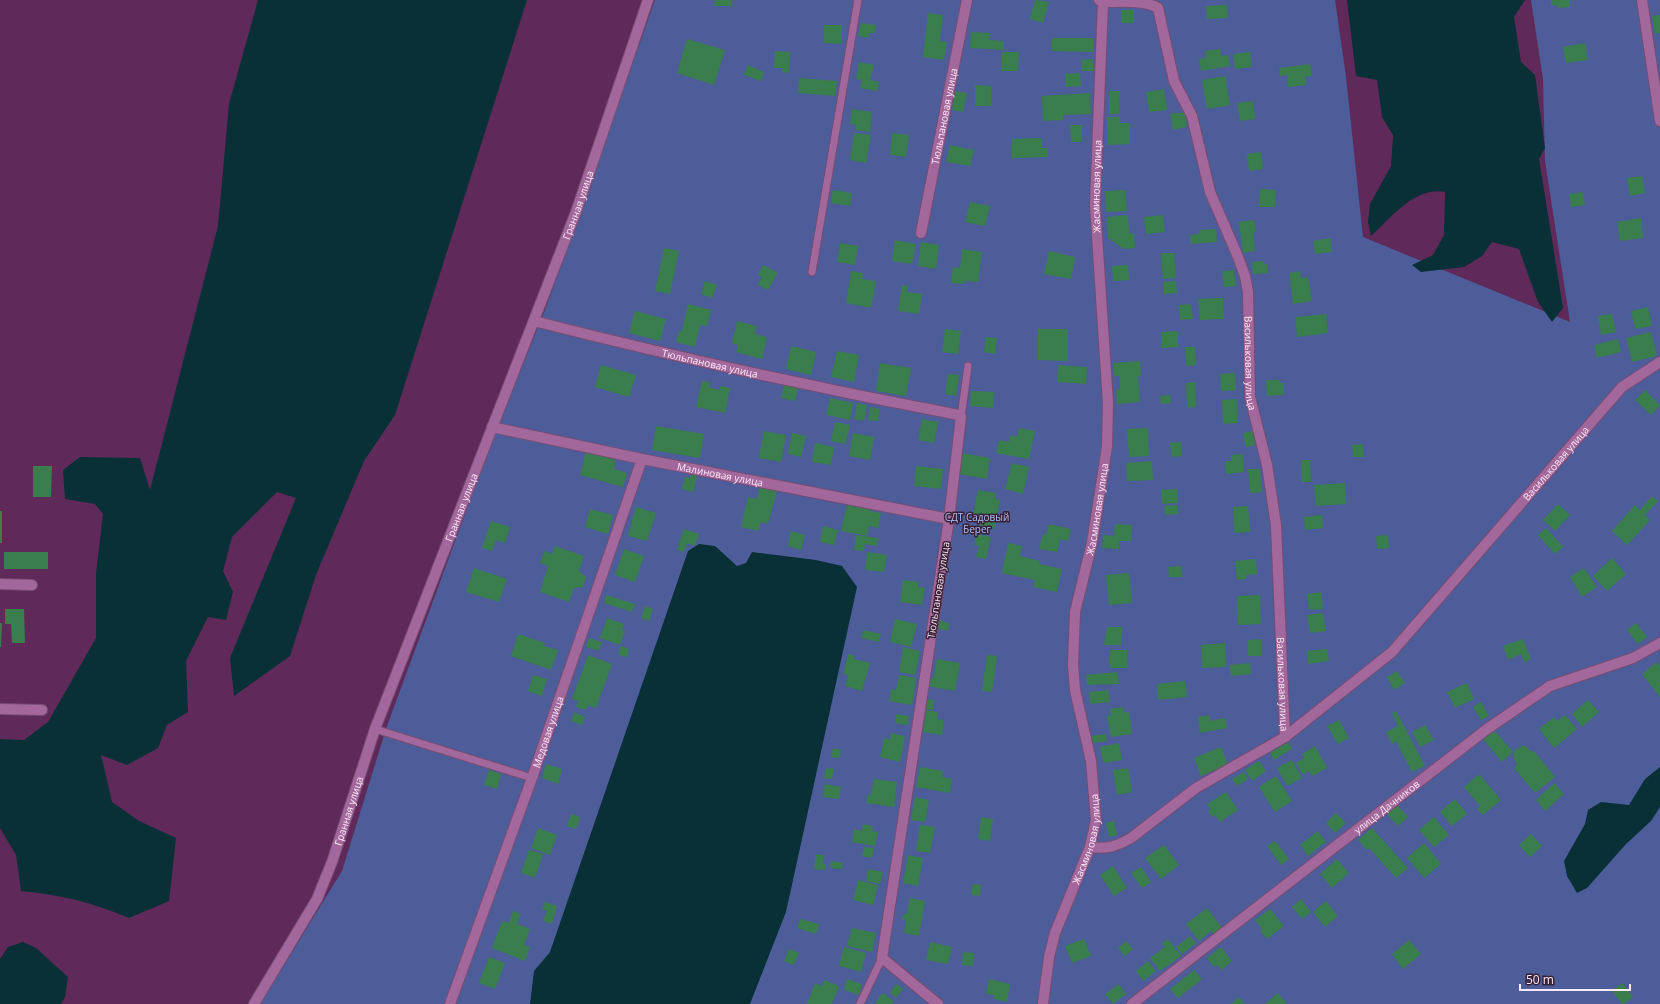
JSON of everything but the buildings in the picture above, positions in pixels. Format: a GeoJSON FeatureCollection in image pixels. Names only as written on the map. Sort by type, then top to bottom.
{"type":"FeatureCollection","features":[{"type":"Feature","properties":{"kind":"street","name":"Гранная улица"},"geometry":{"type":"LineString","coordinates":[[254,1004],[317,900],[332,862],[375,728],[576,212],[648,0]]}},
{"type":"Feature","properties":{"kind":"street","name":"Тюльпановая улица"},"geometry":{"type":"LineString","coordinates":[[920,233],[967,0]]}},
{"type":"Feature","properties":{"kind":"street"},"geometry":{"type":"LineString","coordinates":[[1642,0],[1660,121]]}},
{"type":"Feature","properties":{"kind":"street","name":"Васильковая улица"},"geometry":{"type":"LineString","coordinates":[[1101,1],[1146,2],[1153,4],[1158,8],[1174,81],[1195,126],[1210,192],[1245,276],[1248,292],[1250,397],[1267,465],[1276,525],[1285,738]]}},
{"type":"Feature","properties":{"kind":"street","name":"Жасминовая улица"},"geometry":{"type":"LineString","coordinates":[[1043,1004],[1049,956],[1055,933],[1090,848],[1096,820],[1091,761],[1075,690],[1073,665],[1075,612],[1092,543],[1107,447],[1108,403],[1095,205],[1101,1]]}},
{"type":"Feature","properties":{"kind":"street","name":"Тюльпановая улица"},"geometry":{"type":"LineString","coordinates":[[534,321],[641,348],[840,392],[959,415],[961,417],[949,519],[882,958]]}},
{"type":"Feature","properties":{"kind":"street","name":"Васильковая улица"},"geometry":{"type":"LineString","coordinates":[[1090,848],[1107,849],[1120,845],[1196,788],[1285,738],[1392,652],[1622,388],[1660,362]]}},
{"type":"Feature","properties":{"kind":"street","name":"Малиновая улица"},"geometry":{"type":"LineString","coordinates":[[492,427],[642,460],[949,519]]}},
{"type":"Feature","properties":{"kind":"street","name":"Медовая улица"},"geometry":{"type":"LineString","coordinates":[[450,1004],[532,778],[642,460]]}},
{"type":"Feature","properties":{"kind":"street"},"geometry":{"type":"LineString","coordinates":[[0,584],[32,585]]}},
{"type":"Feature","properties":{"kind":"street","name":"улица Дачников"},"geometry":{"type":"LineString","coordinates":[[1132,1004],[1486,729],[1550,686],[1633,658],[1660,643]]}},
{"type":"Feature","properties":{"kind":"street"},"geometry":{"type":"LineString","coordinates":[[0,709],[42,710]]}},
{"type":"Feature","properties":{"kind":"street"},"geometry":{"type":"LineString","coordinates":[[882,958],[938,1004]]}},
{"type":"Feature","properties":{"kind":"lane"},"geometry":{"type":"LineString","coordinates":[[812,272],[858,0]]}},
{"type":"Feature","properties":{"kind":"lane"},"geometry":{"type":"LineString","coordinates":[[961,417],[968,366]]}},
{"type":"Feature","properties":{"kind":"lane"},"geometry":{"type":"LineString","coordinates":[[375,728],[532,778]]}},
{"type":"Feature","properties":{"kind":"lane"},"geometry":{"type":"LineString","coordinates":[[860,1004],[882,958]]}},
{"type":"Feature","properties":{"kind":"green space","name":"СДТ Садовый Берег"},"geometry":{"type":"Polygon","coordinates":[[[655,0],[1335,0],[1346,77],[1363,237],[1570,322],[1545,161],[1543,79],[1531,0],[1660,0],[1660,1004],[260,1004],[342,871],[387,726],[493,438],[545,310],[655,0]]]}},
{"type":"Feature","properties":{"kind":"shaded area"},"geometry":{"type":"Polygon","coordinates":[[[258,0],[527,0],[395,415],[364,461],[316,575],[290,656],[234,696],[230,658],[296,498],[277,492],[232,537],[223,571],[233,592],[226,620],[208,617],[186,661],[188,712],[167,725],[158,748],[127,765],[101,755],[112,802],[139,821],[176,838],[169,901],[129,918],[76,900],[49,894],[21,891],[16,855],[0,828],[0,739],[24,740],[48,722],[96,638],[96,573],[103,514],[95,504],[65,499],[63,470],[80,457],[140,458],[150,490],[218,226],[229,104],[258,0]]]}},
{"type":"Feature","properties":{"kind":"shaded area"},"geometry":{"type":"Polygon","coordinates":[[[1347,0],[1525,0],[1514,17],[1521,62],[1535,75],[1545,148],[1539,159],[1563,308],[1552,322],[1538,302],[1519,249],[1492,242],[1482,256],[1464,267],[1421,272],[1412,265],[1433,255],[1444,235],[1445,192],[1434,191],[1414,199],[1404,205],[1371,236],[1368,222],[1370,204],[1391,166],[1393,135],[1382,117],[1377,80],[1356,76],[1347,0]]]}},
{"type":"Feature","properties":{"kind":"shaded area"},"geometry":{"type":"Polygon","coordinates":[[[699,544],[715,546],[737,566],[746,563],[752,552],[816,560],[842,566],[857,587],[786,912],[750,1004],[530,1004],[534,971],[550,952],[688,551],[699,544]]]}},
{"type":"Feature","properties":{"kind":"shaded area"},"geometry":{"type":"Polygon","coordinates":[[[1660,767],[1660,807],[1651,821],[1626,844],[1587,888],[1577,893],[1567,876],[1564,861],[1585,824],[1588,810],[1601,802],[1629,805],[1645,779],[1660,767]]]}},
{"type":"Feature","properties":{"kind":"shaded area"},"geometry":{"type":"Polygon","coordinates":[[[23,942],[36,948],[68,977],[65,997],[61,1004],[0,1004],[0,959],[8,947],[23,942]]]}}]}
